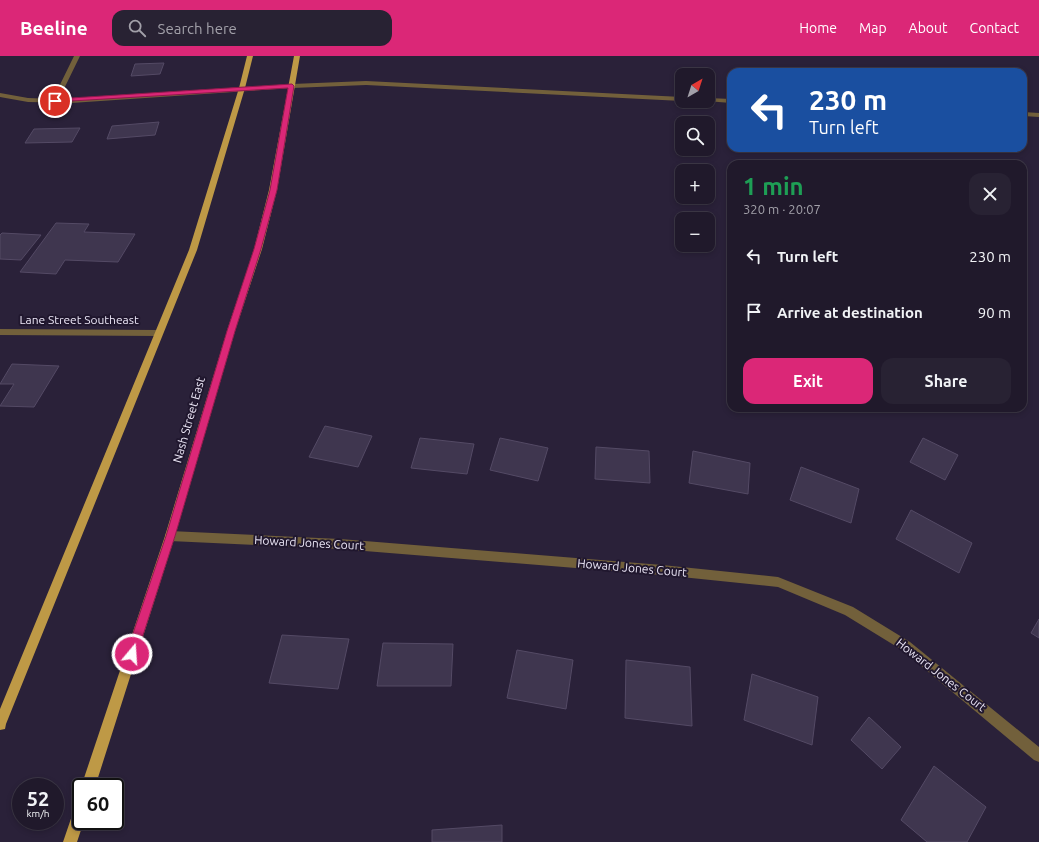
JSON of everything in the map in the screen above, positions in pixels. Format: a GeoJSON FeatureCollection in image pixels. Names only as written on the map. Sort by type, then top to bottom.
{"type":"FeatureCollection","features":[{"type":"Feature","properties":{"kind":"main road"},"geometry":{"type":"LineString","coordinates":[[0,724],[193,250],[226,135],[242,88],[250,56]]}},
{"type":"Feature","properties":{"kind":"main road","name":"Nash Street East"},"geometry":{"type":"LineString","coordinates":[[91,778],[170,536],[231,331],[258,249],[273,190],[297,56]]}},
{"type":"Feature","properties":{"kind":"main road"},"geometry":{"type":"LineString","coordinates":[[70,842],[74,830]]}},
{"type":"Feature","properties":{"kind":"street"},"geometry":{"type":"LineString","coordinates":[[55,101],[77,56]]}},
{"type":"Feature","properties":{"kind":"street"},"geometry":{"type":"LineString","coordinates":[[0,95],[28,100],[71,101],[242,88],[366,84],[675,99]]}},
{"type":"Feature","properties":{"kind":"street"},"geometry":{"type":"LineString","coordinates":[[715,100],[727,101]]}},
{"type":"Feature","properties":{"kind":"street"},"geometry":{"type":"LineString","coordinates":[[1027,114],[1039,115]]}},
{"type":"Feature","properties":{"kind":"street","name":"Lane Street Southeast"},"geometry":{"type":"LineString","coordinates":[[0,332],[158,333]]}},
{"type":"Feature","properties":{"kind":"street","name":"Howard Jones Court"},"geometry":{"type":"LineString","coordinates":[[170,536],[340,544],[662,570],[778,582],[849,611],[906,646],[1039,755]]}},
{"type":"Feature","properties":{"kind":"building"},"geometry":{"type":"Polygon","coordinates":[[[164,63],[160,74],[131,76],[135,64],[164,63]]]}},
{"type":"Feature","properties":{"kind":"building"},"geometry":{"type":"Polygon","coordinates":[[[159,122],[155,135],[107,139],[112,126],[159,122]]]}},
{"type":"Feature","properties":{"kind":"building"},"geometry":{"type":"Polygon","coordinates":[[[80,128],[72,142],[25,143],[34,129],[80,128]]]}},
{"type":"Feature","properties":{"kind":"building"},"geometry":{"type":"Polygon","coordinates":[[[56,223],[89,224],[84,232],[135,234],[118,262],[65,260],[56,274],[20,272],[56,223]]]}},
{"type":"Feature","properties":{"kind":"building"},"geometry":{"type":"Polygon","coordinates":[[[2,233],[41,235],[21,260],[0,259],[0,235],[2,233]]]}},
{"type":"Feature","properties":{"kind":"building"},"geometry":{"type":"Polygon","coordinates":[[[12,364],[59,366],[34,407],[0,406],[14,384],[0,384],[12,364]]]}},
{"type":"Feature","properties":{"kind":"building"},"geometry":{"type":"Polygon","coordinates":[[[325,426],[372,436],[358,467],[309,457],[325,426]]]}},
{"type":"Feature","properties":{"kind":"building"},"geometry":{"type":"Polygon","coordinates":[[[420,438],[474,444],[467,474],[411,468],[420,438]]]}},
{"type":"Feature","properties":{"kind":"building"},"geometry":{"type":"Polygon","coordinates":[[[500,438],[548,448],[538,481],[490,470],[500,438]]]}},
{"type":"Feature","properties":{"kind":"building"},"geometry":{"type":"Polygon","coordinates":[[[923,438],[958,455],[945,480],[910,462],[923,438]]]}},
{"type":"Feature","properties":{"kind":"building"},"geometry":{"type":"Polygon","coordinates":[[[596,447],[649,451],[650,483],[595,479],[596,447]]]}},
{"type":"Feature","properties":{"kind":"building"},"geometry":{"type":"Polygon","coordinates":[[[693,451],[750,463],[748,494],[689,483],[693,451]]]}},
{"type":"Feature","properties":{"kind":"building"},"geometry":{"type":"Polygon","coordinates":[[[801,467],[859,489],[851,523],[790,500],[801,467]]]}},
{"type":"Feature","properties":{"kind":"building"},"geometry":{"type":"Polygon","coordinates":[[[911,510],[972,543],[959,573],[896,539],[911,510]]]}},
{"type":"Feature","properties":{"kind":"building"},"geometry":{"type":"Polygon","coordinates":[[[1039,619],[1039,638],[1031,633],[1039,619]]]}},
{"type":"Feature","properties":{"kind":"building"},"geometry":{"type":"Polygon","coordinates":[[[282,635],[349,639],[338,689],[269,683],[282,635]]]}},
{"type":"Feature","properties":{"kind":"building"},"geometry":{"type":"Polygon","coordinates":[[[383,643],[453,644],[451,686],[377,686],[383,643]]]}},
{"type":"Feature","properties":{"kind":"building"},"geometry":{"type":"Polygon","coordinates":[[[517,650],[573,660],[566,709],[507,698],[517,650]]]}},
{"type":"Feature","properties":{"kind":"building"},"geometry":{"type":"Polygon","coordinates":[[[626,660],[690,667],[692,726],[625,718],[626,660]]]}},
{"type":"Feature","properties":{"kind":"building"},"geometry":{"type":"Polygon","coordinates":[[[752,674],[818,697],[812,745],[744,720],[752,674]]]}},
{"type":"Feature","properties":{"kind":"building"},"geometry":{"type":"Polygon","coordinates":[[[869,717],[901,747],[882,769],[851,740],[869,717]]]}},
{"type":"Feature","properties":{"kind":"building"},"geometry":{"type":"Polygon","coordinates":[[[934,766],[986,807],[967,842],[927,842],[901,820],[934,766]]]}},
{"type":"Feature","properties":{"kind":"building"},"geometry":{"type":"Polygon","coordinates":[[[502,825],[502,842],[432,842],[432,830],[502,825]]]}},
{"type":"Feature","properties":{"kind":"route"},"geometry":{"type":"LineString","coordinates":[[55,101],[292,86],[273,190],[258,249],[231,331],[170,536],[132,654]]}}]}
